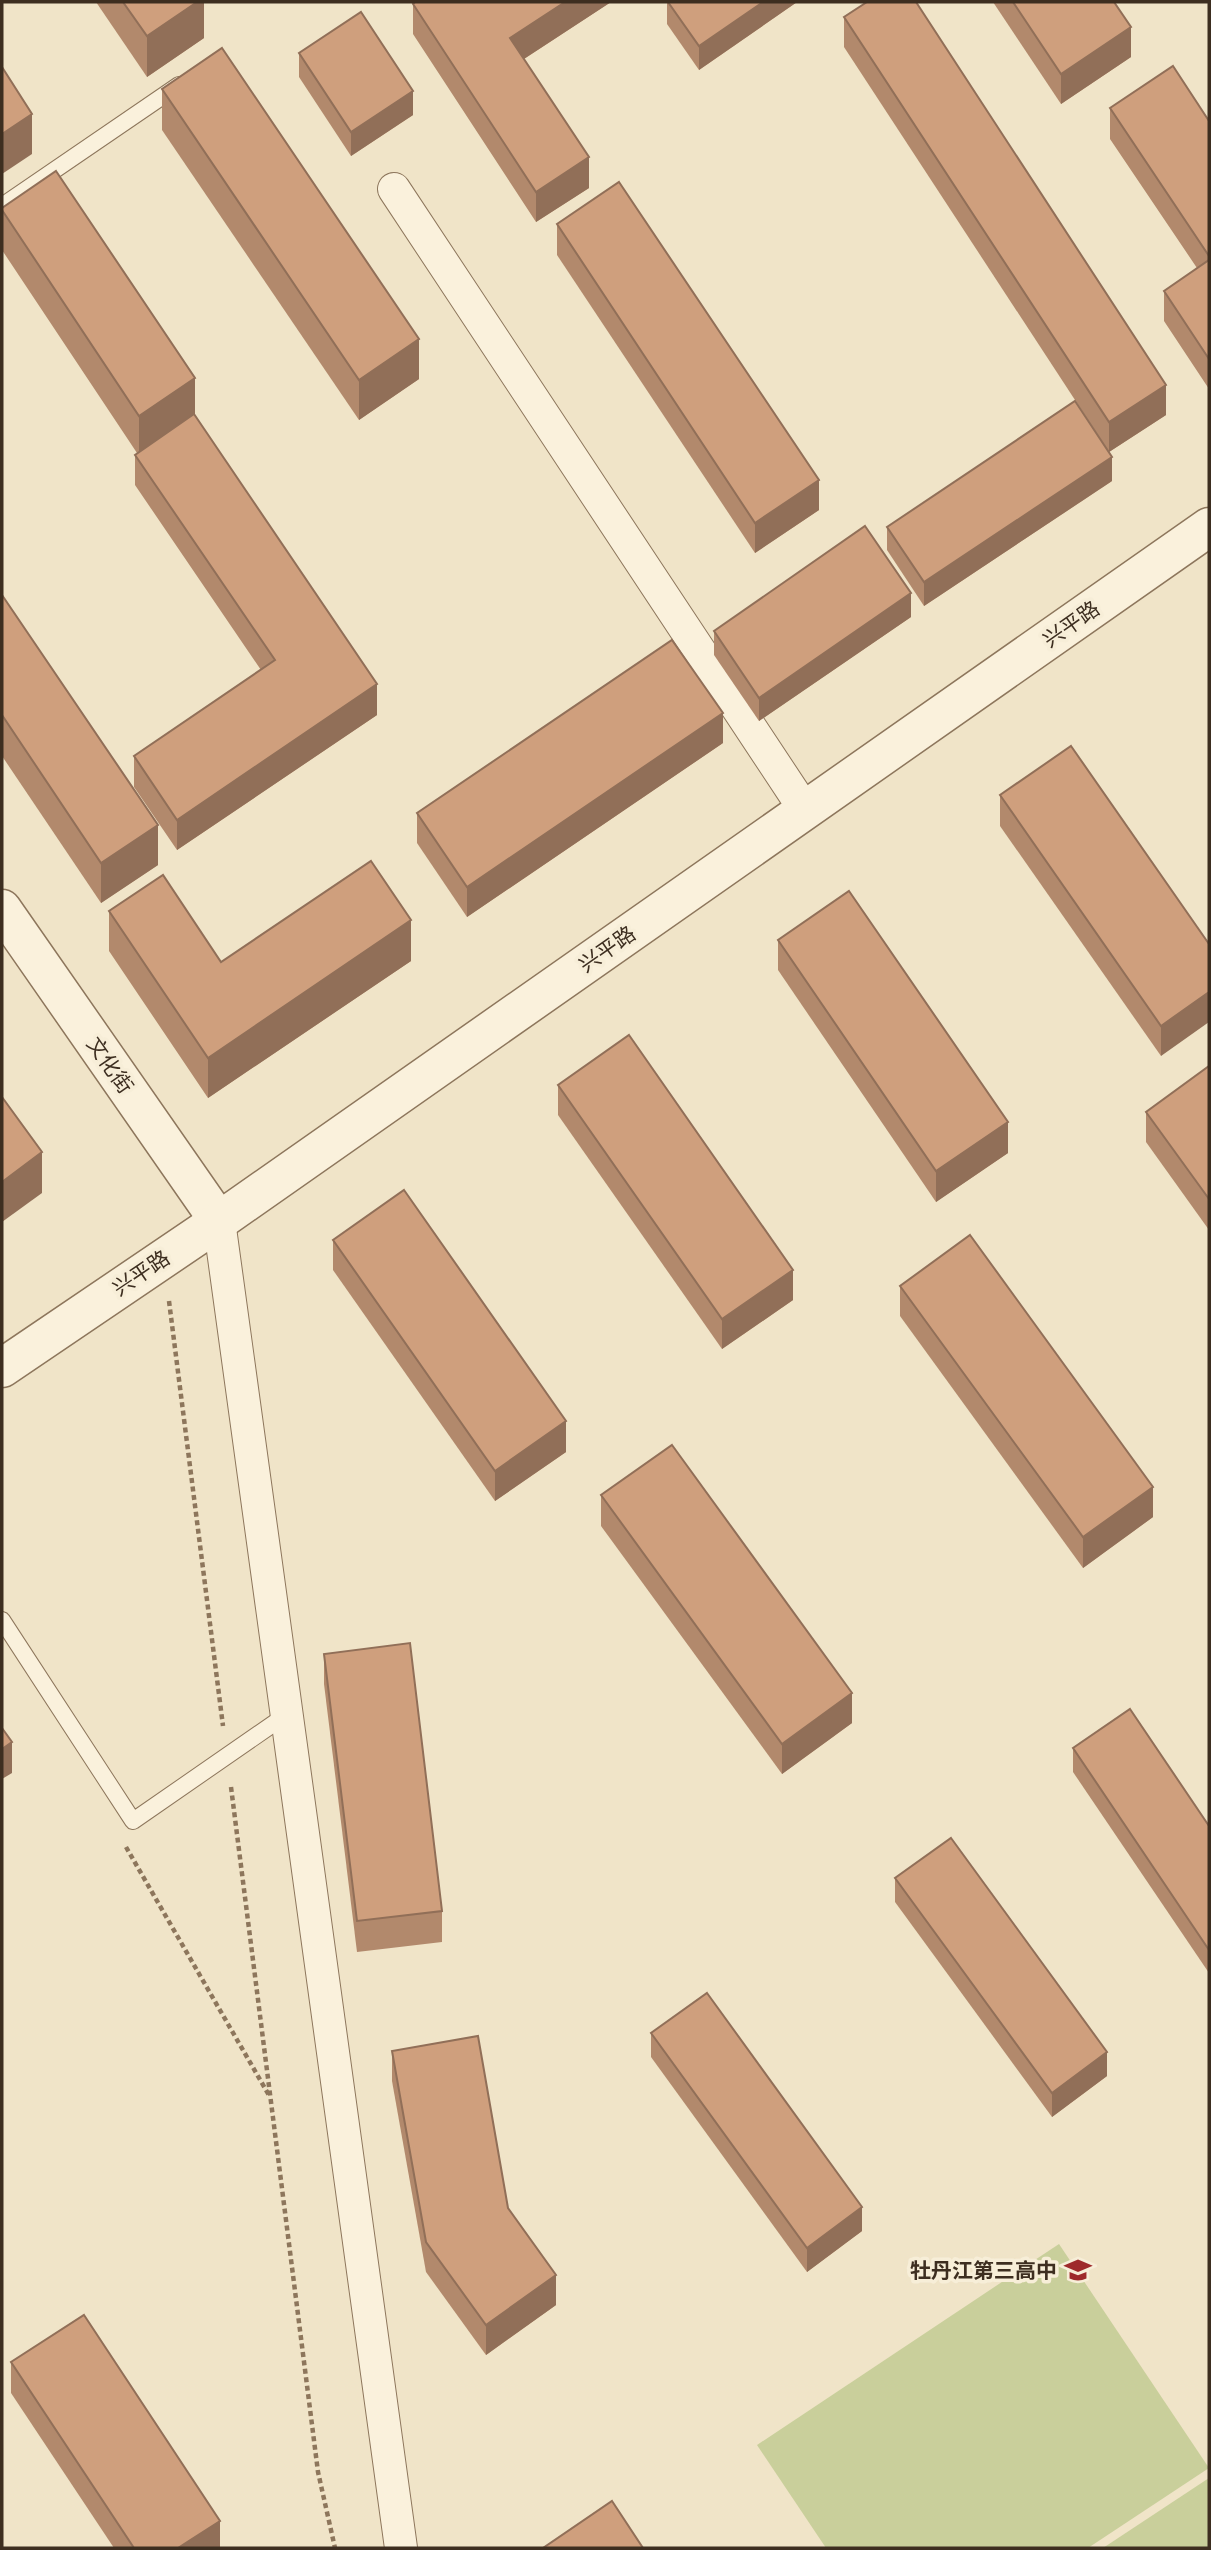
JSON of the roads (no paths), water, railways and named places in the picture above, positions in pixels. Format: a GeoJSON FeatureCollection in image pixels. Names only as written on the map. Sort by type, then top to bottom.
{"type":"FeatureCollection","features":[{"type":"Feature","properties":{"kind":"street"},"geometry":{"type":"LineString","coordinates":[[394,188],[805,810]]}},
{"type":"Feature","properties":{"kind":"street","name":"兴平路"},"geometry":{"type":"LineString","coordinates":[[2,1368],[219,1221],[1209,527]]}},
{"type":"Feature","properties":{"kind":"street","name":"文化街"},"geometry":{"type":"LineString","coordinates":[[2,909],[219,1221]]}},
{"type":"Feature","properties":{"kind":"street"},"geometry":{"type":"LineString","coordinates":[[219,1221],[401,2548]]}},
{"type":"Feature","properties":{"kind":"lane"},"geometry":{"type":"LineString","coordinates":[[2,205],[187,80]]}},
{"type":"Feature","properties":{"kind":"lane"},"geometry":{"type":"LineString","coordinates":[[2,1620],[133,1821],[286,1715]]}},
{"type":"Feature","properties":{"kind":"place","name":"牡丹江第三高中"},"geometry":{"type":"Point","coordinates":[1078,2270]}}]}
